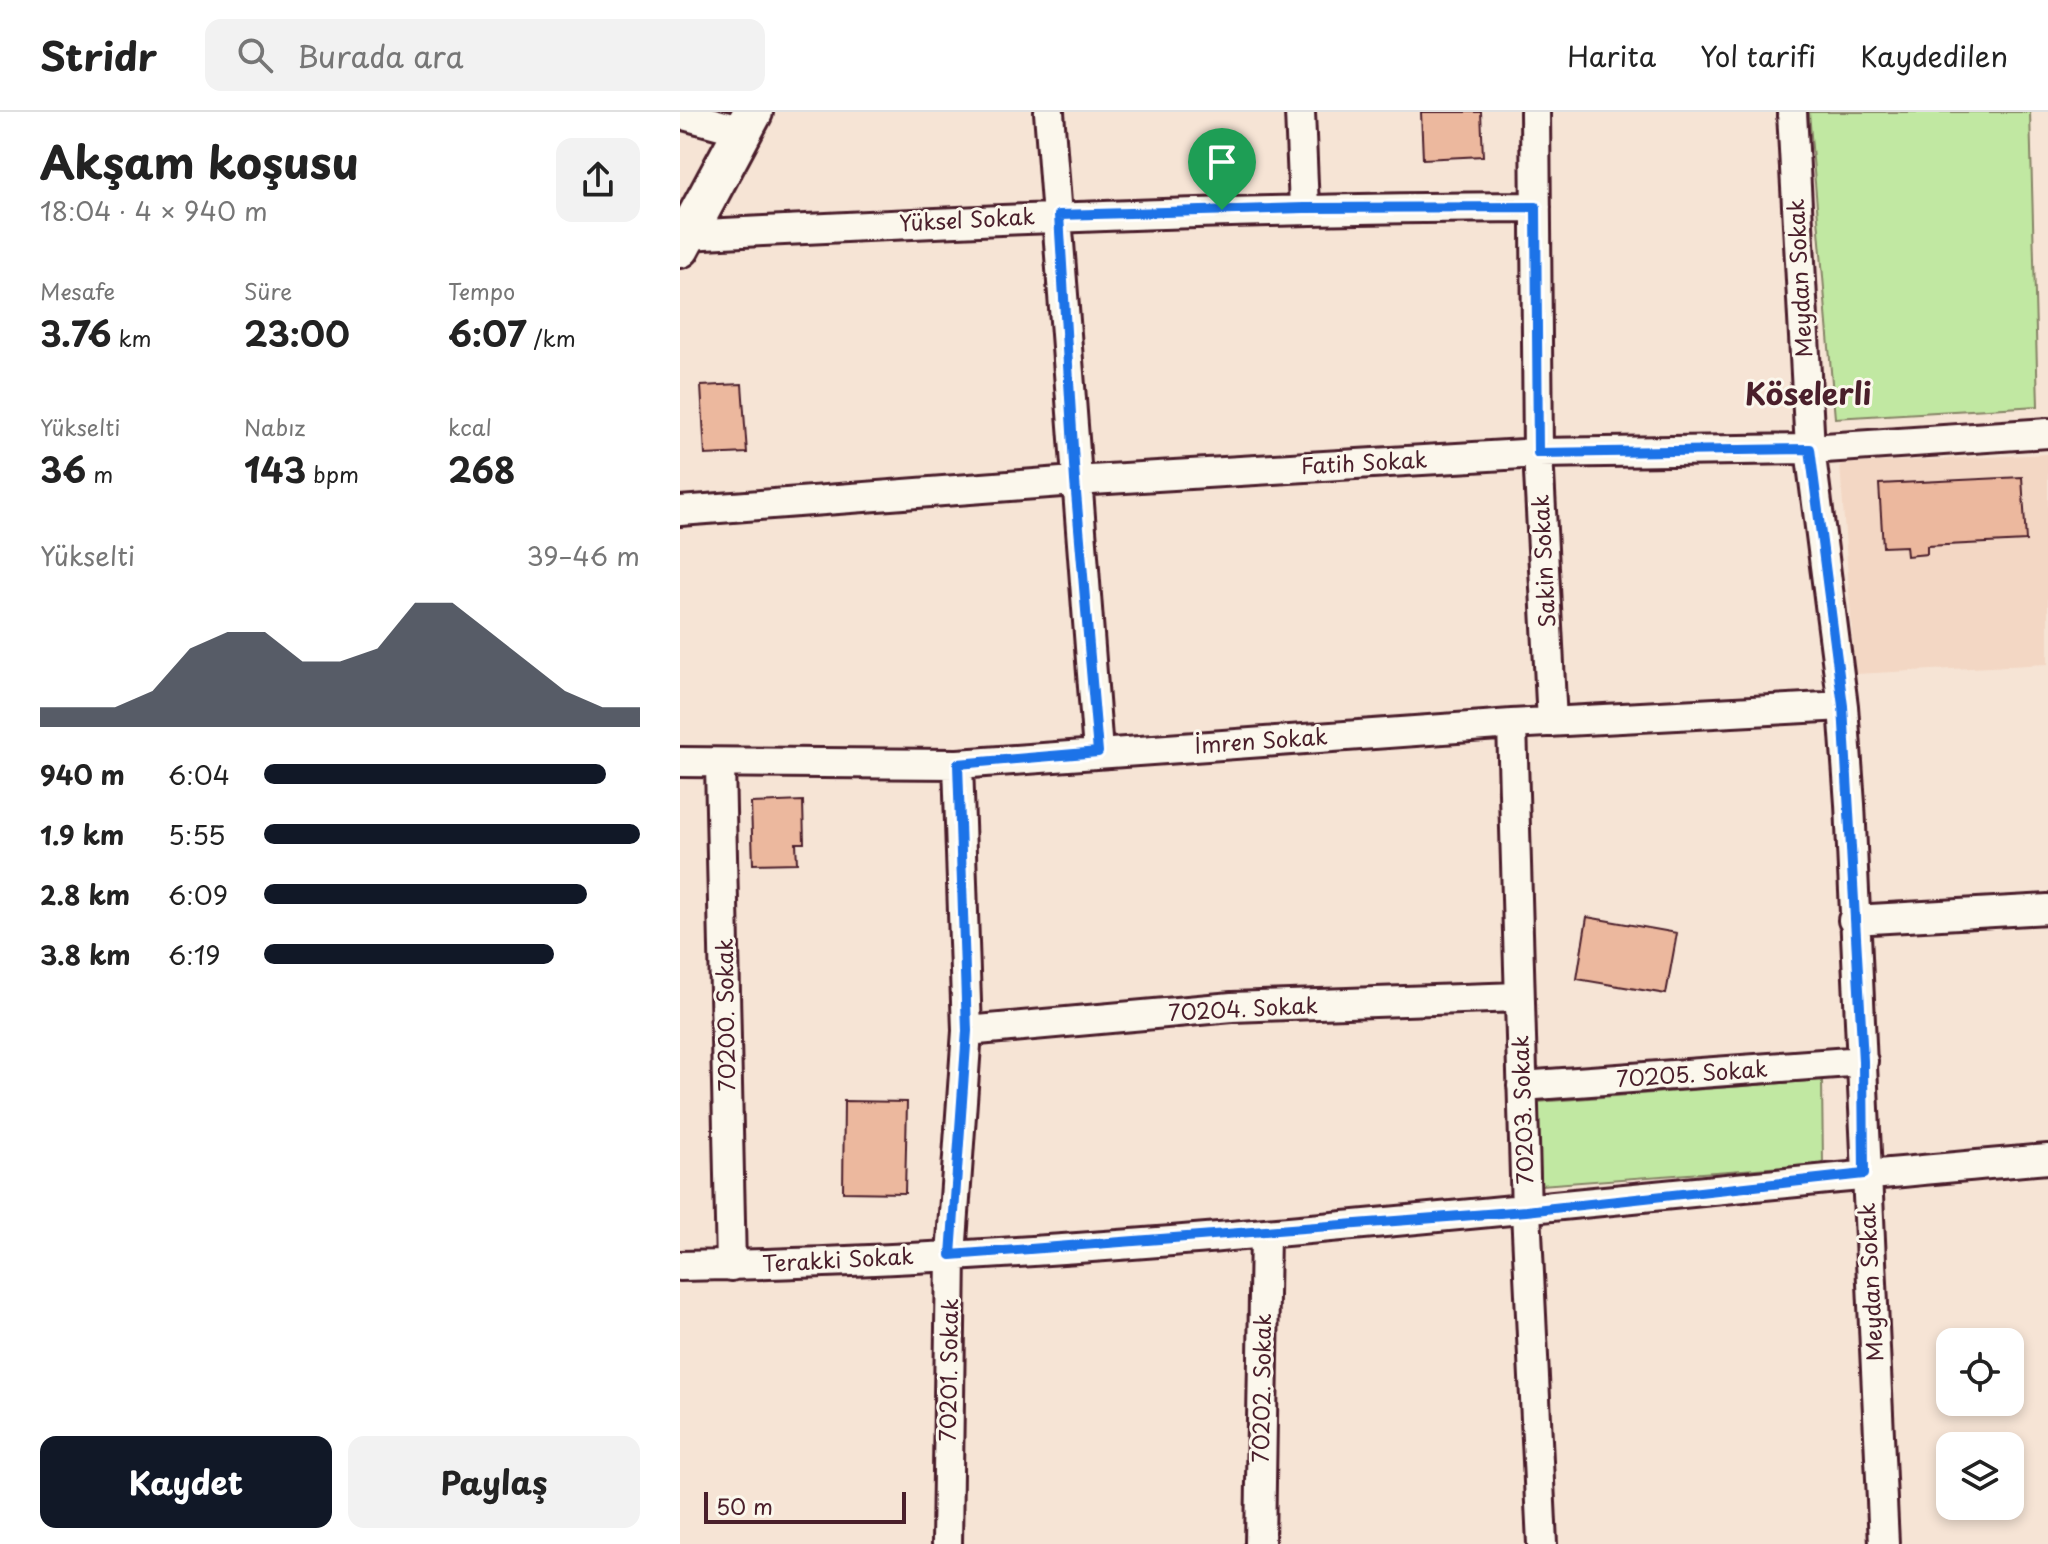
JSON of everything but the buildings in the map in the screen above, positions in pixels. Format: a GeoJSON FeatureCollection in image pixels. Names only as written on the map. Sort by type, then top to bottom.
{"type":"FeatureCollection","features":[{"type":"Feature","properties":{"kind":"main road"},"geometry":{"type":"LineString","coordinates":[[684,242],[748,121]]}},
{"type":"Feature","properties":{"kind":"street"},"geometry":{"type":"LineString","coordinates":[[1049,112],[1098,752]]}},
{"type":"Feature","properties":{"kind":"street"},"geometry":{"type":"LineString","coordinates":[[1300,112],[1304,208]]}},
{"type":"Feature","properties":{"kind":"street","name":"Sakin Sokak"},"geometry":{"type":"LineString","coordinates":[[1535,112],[1538,453],[1552,722]]}},
{"type":"Feature","properties":{"kind":"street","name":"Meydan Sokak"},"geometry":{"type":"LineString","coordinates":[[1792,112],[1810,449],[1843,706],[1863,1061],[1864,1174],[1884,1544]]}},
{"type":"Feature","properties":{"kind":"street"},"geometry":{"type":"LineString","coordinates":[[680,114],[748,121]]}},
{"type":"Feature","properties":{"kind":"street","name":"Yüksel Sokak"},"geometry":{"type":"LineString","coordinates":[[684,242],[1059,215],[1304,208],[1536,207]]}},
{"type":"Feature","properties":{"kind":"street","name":"Fatih Sokak"},"geometry":{"type":"LineString","coordinates":[[680,511],[1075,481],[1538,453],[1810,449],[2048,433]]}},
{"type":"Feature","properties":{"kind":"street","name":"İmren Sokak"},"geometry":{"type":"LineString","coordinates":[[680,762],[720,765],[958,764],[1512,724],[1843,706]]}},
{"type":"Feature","properties":{"kind":"street","name":"70203. Sokak"},"geometry":{"type":"LineString","coordinates":[[1512,724],[1526,1211],[1542,1544]]}},
{"type":"Feature","properties":{"kind":"street","name":"70201. Sokak"},"geometry":{"type":"LineString","coordinates":[[947,1544],[951,1255],[967,1031],[958,764]]}},
{"type":"Feature","properties":{"kind":"street","name":"70200. Sokak"},"geometry":{"type":"LineString","coordinates":[[720,765],[731,1266]]}},
{"type":"Feature","properties":{"kind":"street"},"geometry":{"type":"LineString","coordinates":[[1853,920],[2048,909]]}},
{"type":"Feature","properties":{"kind":"street","name":"70204. Sokak"},"geometry":{"type":"LineString","coordinates":[[967,1031],[1232,1007],[1519,997]]}},
{"type":"Feature","properties":{"kind":"street","name":"70205. Sokak"},"geometry":{"type":"LineString","coordinates":[[1522,1086],[1863,1061]]}},
{"type":"Feature","properties":{"kind":"street","name":"Terakki Sokak"},"geometry":{"type":"LineString","coordinates":[[680,1266],[951,1255],[1265,1233],[1526,1211],[1864,1174],[2048,1159]]}},
{"type":"Feature","properties":{"kind":"street","name":"70202. Sokak"},"geometry":{"type":"LineString","coordinates":[[1260,1544],[1265,1233]]}},
{"type":"Feature","properties":{"kind":"shaded area"},"geometry":{"type":"Polygon","coordinates":[[[2048,454],[2048,664],[1855,674],[1840,464],[2048,454]]]}},
{"type":"Feature","properties":{"kind":"green space"},"geometry":{"type":"Polygon","coordinates":[[[1809,112],[2030,112],[2038,406],[1835,418],[1809,112]]]}},
{"type":"Feature","properties":{"kind":"green space"},"geometry":{"type":"Polygon","coordinates":[[[1822,1080],[1823,1164],[1541,1185],[1537,1102],[1822,1080]]]}},
{"type":"Feature","properties":{"kind":"district","name":"Köselerli"},"geometry":{"type":"Point","coordinates":[1808,395]}},
{"type":"Feature","properties":{"kind":"route"},"geometry":{"type":"LineString","coordinates":[[1536,207],[1538,453],[1810,449],[1843,706],[1863,1061],[1864,1174],[1526,1211],[951,1255],[967,1031],[958,764],[1098,752],[1075,481],[1059,215],[1222,210],[1536,207]]}}]}
